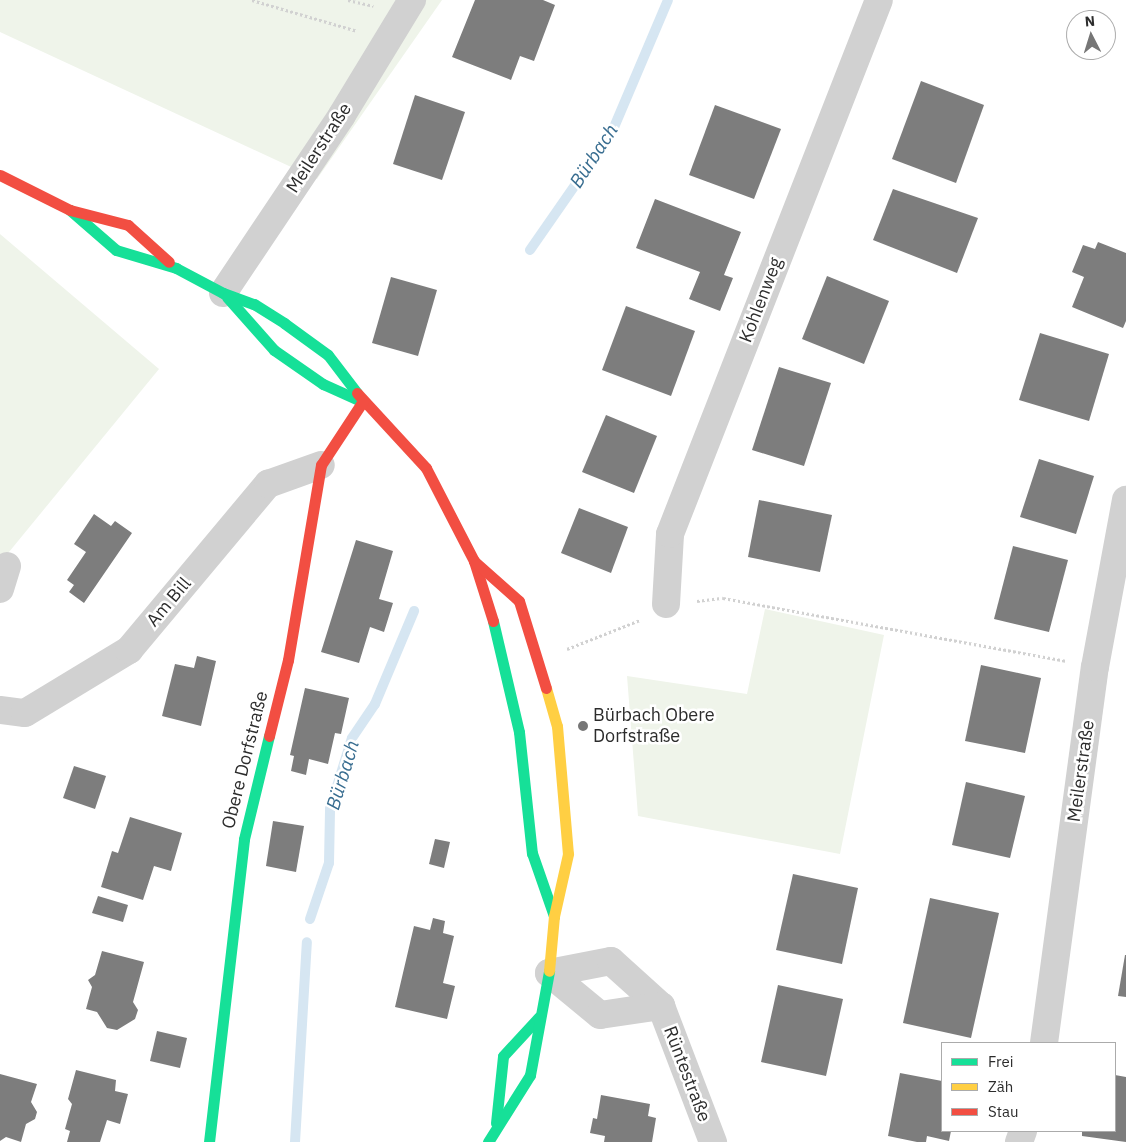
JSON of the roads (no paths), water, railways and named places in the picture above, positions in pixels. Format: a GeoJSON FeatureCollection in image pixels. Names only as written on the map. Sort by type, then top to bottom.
{"type":"FeatureCollection","features":[{"type":"Feature","properties":{"kind":"street","name":"Meilerstraße"},"geometry":{"type":"LineString","coordinates":[[223,293],[342,115],[412,0]]}},
{"type":"Feature","properties":{"kind":"street","name":"Kohlenweg"},"geometry":{"type":"LineString","coordinates":[[666,604],[670,534],[879,0]]}},
{"type":"Feature","properties":{"kind":"street"},"geometry":{"type":"LineString","coordinates":[[0,175],[70,210],[128,225],[176,268]]}},
{"type":"Feature","properties":{"kind":"street"},"geometry":{"type":"LineString","coordinates":[[70,210],[116,250],[176,268],[223,293],[254,304],[328,355],[362,401],[426,468],[474,561],[494,623],[519,732],[532,853],[554,916]]}},
{"type":"Feature","properties":{"kind":"street"},"geometry":{"type":"LineString","coordinates":[[223,293],[274,350],[323,384],[362,401]]}},
{"type":"Feature","properties":{"kind":"street","name":"Obere Dorfstraße"},"geometry":{"type":"LineString","coordinates":[[209,1142],[244,839],[288,660],[321,465],[362,401]]}},
{"type":"Feature","properties":{"kind":"street","name":"Am Bill"},"geometry":{"type":"LineString","coordinates":[[0,710],[25,713],[129,650],[268,484],[321,465]]}},
{"type":"Feature","properties":{"kind":"street","name":"Meilerstraße"},"geometry":{"type":"LineString","coordinates":[[1044,1042],[1095,667],[1126,500]]}},
{"type":"Feature","properties":{"kind":"street"},"geometry":{"type":"LineString","coordinates":[[474,561],[520,601],[557,726],[568,854],[554,916],[549,973],[539,1017],[530,1075],[496,1125],[488,1142]]}},
{"type":"Feature","properties":{"kind":"street","name":"Rüntestraße"},"geometry":{"type":"LineString","coordinates":[[549,973],[611,962],[661,1006],[713,1142]]}},
{"type":"Feature","properties":{"kind":"street","name":"Rüntestraße"},"geometry":{"type":"LineString","coordinates":[[549,973],[600,1015],[661,1006]]}},
{"type":"Feature","properties":{"kind":"street"},"geometry":{"type":"LineString","coordinates":[[496,1125],[503,1056],[539,1017]]}},
{"type":"Feature","properties":{"kind":"waterway","name":"Bürbach"},"geometry":{"type":"LineString","coordinates":[[530,250],[612,132],[668,0]]}},
{"type":"Feature","properties":{"kind":"waterway","name":"Bürbach"},"geometry":{"type":"LineString","coordinates":[[310,919],[329,863],[330,809],[352,738],[375,704],[414,611]]}},
{"type":"Feature","properties":{"kind":"waterway","name":"Bürbach"},"geometry":{"type":"LineString","coordinates":[[295,1142],[307,942]]}},
{"type":"Feature","properties":{"kind":"place","name":"Bürbach Obere Dorfstraße"},"geometry":{"type":"Point","coordinates":[583,726]}}]}
